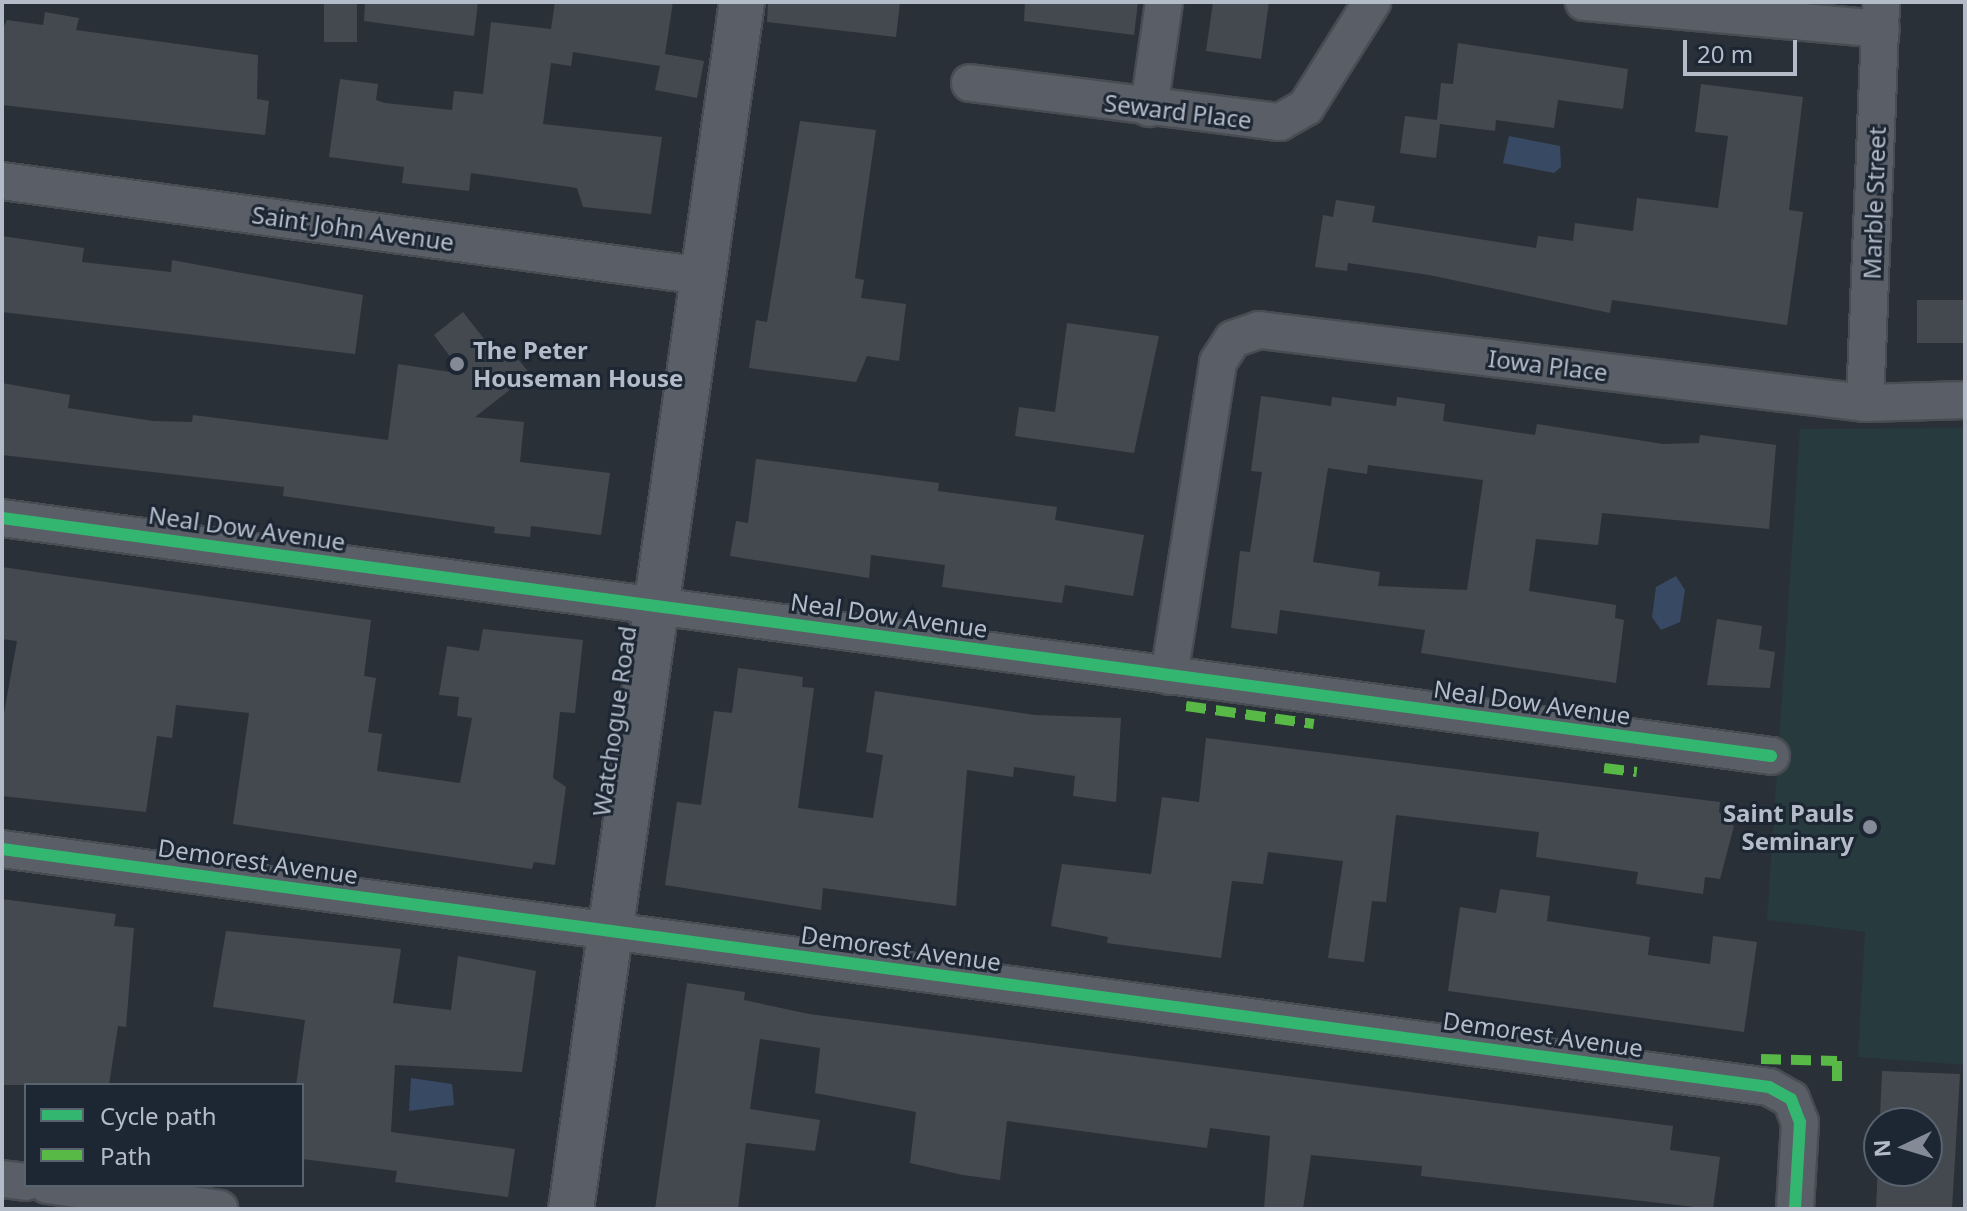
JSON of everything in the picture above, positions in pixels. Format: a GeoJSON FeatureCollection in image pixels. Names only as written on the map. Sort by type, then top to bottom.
{"type":"FeatureCollection","features":[{"type":"Feature","properties":{"kind":"street","name":"Watchogue Road"},"geometry":{"type":"LineString","coordinates":[[571,1209],[652,605],[742,2]]}},
{"type":"Feature","properties":{"kind":"street"},"geometry":{"type":"LineString","coordinates":[[1149,108],[1164,2]]}},
{"type":"Feature","properties":{"kind":"street","name":"Seward Place"},"geometry":{"type":"LineString","coordinates":[[970,83],[1238,121],[1296,117],[1372,2]]}},
{"type":"Feature","properties":{"kind":"street"},"geometry":{"type":"LineString","coordinates":[[1584,2],[1881,15]]}},
{"type":"Feature","properties":{"kind":"street","name":"Marble Street"},"geometry":{"type":"LineString","coordinates":[[1865,403],[1881,15]]}},
{"type":"Feature","properties":{"kind":"street","name":"Saint John Avenue"},"geometry":{"type":"LineString","coordinates":[[2,181],[703,276]]}},
{"type":"Feature","properties":{"kind":"street","name":"Iowa Place"},"geometry":{"type":"LineString","coordinates":[[1169,676],[1218,362],[1233,339],[1259,330],[1865,403],[1965,400]]}},
{"type":"Feature","properties":{"kind":"street","name":"Neal Dow Avenue"},"geometry":{"type":"LineString","coordinates":[[2,518],[1771,756]]}},
{"type":"Feature","properties":{"kind":"street","name":"Demorest Avenue"},"geometry":{"type":"LineString","coordinates":[[2,849],[1769,1087],[1791,1099],[1800,1122],[1795,1209]]}},
{"type":"Feature","properties":{"kind":"street"},"geometry":{"type":"LineString","coordinates":[[2,1179],[24,1182]]}},
{"type":"Feature","properties":{"kind":"street"},"geometry":{"type":"LineString","coordinates":[[57,1187],[138,1203],[219,1209]]}},
{"type":"Feature","properties":{"kind":"green space","name":"Saint Pauls Seminary"},"geometry":{"type":"Polygon","coordinates":[[[1965,428],[1965,1065],[1858,1057],[1865,932],[1767,920],[1800,429],[1965,428]]]}},
{"type":"Feature","properties":{"kind":"water"},"geometry":{"type":"Polygon","coordinates":[[[1509,136],[1560,146],[1561,167],[1554,173],[1503,163],[1509,136]]]}},
{"type":"Feature","properties":{"kind":"water"},"geometry":{"type":"Polygon","coordinates":[[[1676,576],[1685,590],[1680,622],[1661,630],[1652,617],[1656,587],[1676,576]]]}},
{"type":"Feature","properties":{"kind":"water"},"geometry":{"type":"Polygon","coordinates":[[[411,1078],[452,1084],[454,1105],[409,1111],[411,1078]]]}},
{"type":"Feature","properties":{"kind":"building"},"geometry":{"type":"Polygon","coordinates":[[[324,2],[357,2],[357,42],[324,42],[324,2]]]}},
{"type":"Feature","properties":{"kind":"building"},"geometry":{"type":"Polygon","coordinates":[[[365,2],[478,2],[474,36],[364,21],[365,2]]]}},
{"type":"Feature","properties":{"kind":"building"},"geometry":{"type":"Polygon","coordinates":[[[555,2],[673,2],[665,54],[704,61],[697,98],[655,90],[660,66],[573,52],[571,66],[551,63],[543,124],[662,137],[651,214],[583,207],[577,188],[471,173],[469,191],[402,183],[404,167],[329,157],[340,79],[378,84],[376,100],[385,103],[452,110],[454,91],[483,94],[491,22],[551,29],[555,2]]]}},
{"type":"Feature","properties":{"kind":"building"},"geometry":{"type":"Polygon","coordinates":[[[768,2],[900,2],[896,37],[767,22],[768,2]]]}},
{"type":"Feature","properties":{"kind":"building"},"geometry":{"type":"Polygon","coordinates":[[[1025,2],[1138,2],[1134,35],[1024,21],[1025,2]]]}},
{"type":"Feature","properties":{"kind":"building"},"geometry":{"type":"Polygon","coordinates":[[[1213,2],[1269,2],[1261,59],[1206,51],[1213,2]]]}},
{"type":"Feature","properties":{"kind":"building"},"geometry":{"type":"Polygon","coordinates":[[[45,12],[79,18],[76,30],[258,55],[257,99],[269,101],[265,135],[2,105],[2,30],[7,20],[43,25],[45,12]]]}},
{"type":"Feature","properties":{"kind":"building"},"geometry":{"type":"Polygon","coordinates":[[[1458,43],[1628,69],[1623,109],[1558,100],[1554,128],[1496,120],[1495,131],[1440,124],[1436,158],[1400,153],[1405,116],[1437,120],[1441,83],[1453,84],[1458,43]]]}},
{"type":"Feature","properties":{"kind":"building"},"geometry":{"type":"Polygon","coordinates":[[[1701,84],[1803,97],[1789,210],[1803,212],[1787,325],[1612,300],[1610,313],[1429,275],[1348,263],[1347,271],[1315,267],[1323,215],[1333,217],[1336,200],[1375,206],[1372,222],[1536,248],[1538,236],[1573,241],[1575,223],[1633,231],[1637,198],[1718,208],[1728,136],[1695,132],[1701,84]]]}},
{"type":"Feature","properties":{"kind":"building"},"geometry":{"type":"Polygon","coordinates":[[[800,121],[876,130],[855,278],[864,280],[861,298],[906,304],[899,361],[867,356],[856,382],[749,368],[756,320],[767,322],[800,121]]]}},
{"type":"Feature","properties":{"kind":"building"},"geometry":{"type":"Polygon","coordinates":[[[2,236],[84,248],[82,262],[171,272],[172,260],[363,295],[355,354],[2,312],[2,236]]]}},
{"type":"Feature","properties":{"kind":"building"},"geometry":{"type":"Polygon","coordinates":[[[1917,300],[1965,300],[1965,343],[1917,343],[1917,300]]]}},
{"type":"Feature","properties":{"kind":"building"},"geometry":{"type":"Polygon","coordinates":[[[463,312],[499,358],[510,349],[530,374],[475,417],[524,422],[520,462],[610,473],[601,535],[531,526],[530,537],[494,533],[495,527],[283,496],[284,487],[2,455],[2,383],[70,395],[68,408],[153,421],[192,422],[193,415],[388,440],[398,364],[463,374],[434,335],[463,312]]]}},
{"type":"Feature","properties":{"kind":"building"},"geometry":{"type":"Polygon","coordinates":[[[1067,323],[1159,336],[1134,453],[1015,436],[1019,407],[1055,412],[1067,323]]]}},
{"type":"Feature","properties":{"kind":"building"},"geometry":{"type":"Polygon","coordinates":[[[1261,396],[1331,406],[1332,397],[1396,406],[1397,397],[1445,404],[1443,421],[1535,435],[1537,424],[1663,444],[1699,443],[1700,435],[1776,445],[1769,529],[1602,513],[1598,545],[1536,539],[1529,591],[1616,605],[1615,618],[1624,620],[1616,683],[1421,653],[1425,630],[1280,610],[1277,634],[1231,628],[1240,551],[1250,552],[1262,472],[1251,471],[1261,396]],[[1368,465],[1367,474],[1328,468],[1313,562],[1380,572],[1378,586],[1467,590],[1483,480],[1368,465]]]}},
{"type":"Feature","properties":{"kind":"building"},"geometry":{"type":"Polygon","coordinates":[[[756,459],[939,483],[938,491],[1057,507],[1055,520],[1144,535],[1133,596],[1065,585],[1062,603],[942,587],[945,565],[871,555],[869,578],[730,556],[736,521],[748,523],[756,459]]]}},
{"type":"Feature","properties":{"kind":"building"},"geometry":{"type":"Polygon","coordinates":[[[2,567],[371,620],[364,676],[376,678],[368,732],[382,734],[377,771],[460,783],[472,718],[457,716],[459,697],[439,695],[447,646],[479,651],[483,629],[583,640],[575,713],[560,712],[553,778],[566,787],[555,865],[534,862],[532,869],[233,824],[249,713],[176,705],[172,738],[157,736],[146,812],[2,796],[2,724],[17,641],[2,639],[2,567]]]}},
{"type":"Feature","properties":{"kind":"building"},"geometry":{"type":"Polygon","coordinates":[[[1717,619],[1762,626],[1759,649],[1775,652],[1770,688],[1707,685],[1717,619]]]}},
{"type":"Feature","properties":{"kind":"building"},"geometry":{"type":"Polygon","coordinates":[[[738,668],[803,677],[802,687],[814,688],[798,808],[873,818],[883,755],[866,752],[875,691],[1035,715],[1121,718],[1116,802],[1073,796],[1075,776],[1014,767],[1013,777],[967,770],[956,906],[823,888],[821,910],[665,885],[677,802],[701,805],[714,711],[732,713],[738,668]]]}},
{"type":"Feature","properties":{"kind":"building"},"geometry":{"type":"Polygon","coordinates":[[[1206,738],[1720,802],[1719,812],[1734,826],[1720,879],[1705,877],[1703,894],[1636,884],[1638,872],[1536,857],[1539,832],[1396,815],[1386,902],[1372,901],[1364,962],[1328,958],[1343,861],[1268,852],[1263,884],[1232,881],[1221,958],[1107,943],[1108,937],[1051,926],[1062,864],[1151,874],[1162,797],[1199,802],[1206,738]]]}},
{"type":"Feature","properties":{"kind":"building"},"geometry":{"type":"Polygon","coordinates":[[[1500,889],[1550,896],[1547,921],[1650,937],[1648,955],[1710,964],[1713,936],[1757,942],[1744,1032],[1448,991],[1460,907],[1496,913],[1500,889]]]}},
{"type":"Feature","properties":{"kind":"building"},"geometry":{"type":"Polygon","coordinates":[[[2,899],[116,914],[114,926],[134,928],[126,1027],[118,1026],[109,1083],[2,1085],[2,899]]]}},
{"type":"Feature","properties":{"kind":"building"},"geometry":{"type":"Polygon","coordinates":[[[226,931],[401,949],[393,1003],[451,1010],[458,956],[536,971],[522,1072],[395,1065],[391,1132],[515,1149],[508,1197],[395,1182],[397,1171],[304,1159],[304,1083],[296,1083],[305,1020],[213,1007],[226,931]]]}},
{"type":"Feature","properties":{"kind":"building"},"geometry":{"type":"Polygon","coordinates":[[[687,983],[745,992],[744,1000],[809,1014],[1673,1126],[1670,1150],[1720,1157],[1713,1209],[1421,1176],[1422,1166],[1311,1155],[1303,1209],[1264,1209],[1270,1136],[1210,1128],[1207,1148],[1007,1121],[1000,1180],[963,1175],[910,1163],[916,1112],[815,1093],[820,1048],[760,1039],[750,1109],[820,1120],[815,1151],[746,1143],[738,1209],[655,1209],[687,983]]]}},
{"type":"Feature","properties":{"kind":"building"},"geometry":{"type":"Polygon","coordinates":[[[1882,1071],[1960,1074],[1952,1209],[1876,1209],[1877,1187],[1943,1187],[1943,1107],[1881,1107],[1882,1071]]]}},
{"type":"Feature","properties":{"kind":"marked path"},"geometry":{"type":"LineString","coordinates":[[1186,706],[1314,724]]}},
{"type":"Feature","properties":{"kind":"marked path"},"geometry":{"type":"LineString","coordinates":[[1604,768],[1637,772]]}},
{"type":"Feature","properties":{"kind":"marked path"},"geometry":{"type":"LineString","coordinates":[[1761,1059],[1837,1061],[1837,1083]]}},
{"type":"Feature","properties":{"kind":"cycle path"},"geometry":{"type":"LineString","coordinates":[[2,518],[1771,756]]}},
{"type":"Feature","properties":{"kind":"cycle path"},"geometry":{"type":"LineString","coordinates":[[2,849],[1769,1087],[1791,1099],[1800,1122],[1795,1209]]}},
{"type":"Feature","properties":{"kind":"place","name":"The Peter Houseman House"},"geometry":{"type":"Point","coordinates":[457,364]}},
{"type":"Feature","properties":{"kind":"place","name":"Saint Pauls Seminary"},"geometry":{"type":"Point","coordinates":[1870,827]}}]}
